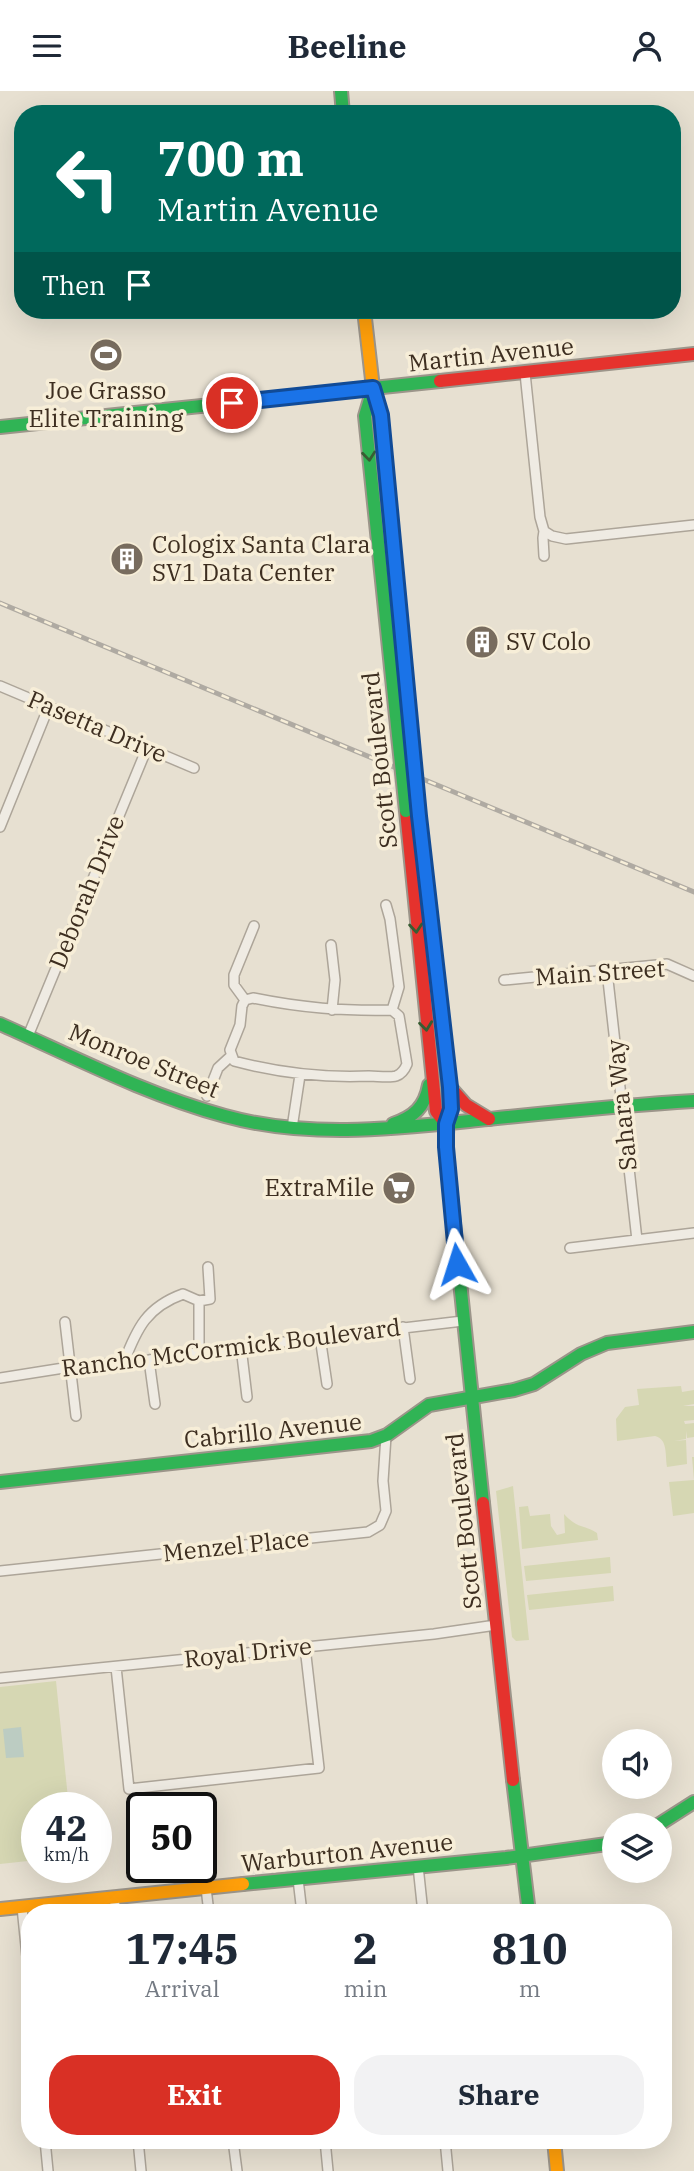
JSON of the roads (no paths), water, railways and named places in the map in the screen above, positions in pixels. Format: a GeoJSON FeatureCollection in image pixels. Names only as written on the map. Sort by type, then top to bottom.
{"type":"FeatureCollection","features":[{"type":"Feature","properties":{"kind":"main road","name":"Scott Boulevard"},"geometry":{"type":"LineString","coordinates":[[365,319],[373,388],[383,429],[419,816],[450,1087],[451,1109],[446,1124],[446,1147],[463,1321],[528,1904]]}},
{"type":"Feature","properties":{"kind":"main road","name":"Martin Avenue"},"geometry":{"type":"LineString","coordinates":[[0,427],[694,354]]}},
{"type":"Feature","properties":{"kind":"main road","name":"Scott Boulevard"},"geometry":{"type":"LineString","coordinates":[[373,388],[365,417],[430,1064],[436,1111],[446,1124]]}},
{"type":"Feature","properties":{"kind":"main road","name":"Monroe Street"},"geometry":{"type":"LineString","coordinates":[[0,1024],[158,1095],[227,1117],[292,1128],[373,1130],[621,1105],[694,1101]]}},
{"type":"Feature","properties":{"kind":"main road"},"geometry":{"type":"LineString","coordinates":[[373,1130],[410,1119],[423,1107],[428,1096],[430,1064]]}},
{"type":"Feature","properties":{"kind":"main road"},"geometry":{"type":"LineString","coordinates":[[450,1087],[466,1105],[489,1119]]}},
{"type":"Feature","properties":{"kind":"main road","name":"Cabrillo Avenue"},"geometry":{"type":"LineString","coordinates":[[0,1482],[371,1441],[386,1436],[429,1405],[534,1384],[581,1354],[607,1343],[694,1332]]}},
{"type":"Feature","properties":{"kind":"main road"},"geometry":{"type":"LineString","coordinates":[[672,1816],[694,1802]]}},
{"type":"Feature","properties":{"kind":"main road","name":"Warburton Avenue"},"geometry":{"type":"LineString","coordinates":[[50,1904],[523,1856],[602,1845]]}},
{"type":"Feature","properties":{"kind":"main road","name":"Warburton Avenue"},"geometry":{"type":"LineString","coordinates":[[0,1909],[21,1907]]}},
{"type":"Feature","properties":{"kind":"main road"},"geometry":{"type":"LineString","coordinates":[[555,2149],[557,2171]]}},
{"type":"Feature","properties":{"kind":"street"},"geometry":{"type":"LineString","coordinates":[[525,373],[540,517],[544,531],[544,556]]}},
{"type":"Feature","properties":{"kind":"street"},"geometry":{"type":"LineString","coordinates":[[544,531],[566,539],[694,525]]}},
{"type":"Feature","properties":{"kind":"street","name":"Pasetta Drive"},"geometry":{"type":"LineString","coordinates":[[0,686],[194,768]]}},
{"type":"Feature","properties":{"kind":"street"},"geometry":{"type":"LineString","coordinates":[[0,827],[49,706]]}},
{"type":"Feature","properties":{"kind":"street","name":"Deborah Drive"},"geometry":{"type":"LineString","coordinates":[[28,1036],[147,748]]}},
{"type":"Feature","properties":{"kind":"street"},"geometry":{"type":"LineString","coordinates":[[386,905],[399,986],[392,1010]]}},
{"type":"Feature","properties":{"kind":"street"},"geometry":{"type":"LineString","coordinates":[[245,1000],[234,985],[234,975],[254,926]]}},
{"type":"Feature","properties":{"kind":"street"},"geometry":{"type":"LineString","coordinates":[[331,946],[335,980],[332,1010]]}},
{"type":"Feature","properties":{"kind":"street","name":"Main Street"},"geometry":{"type":"LineString","coordinates":[[504,980],[667,964],[694,976]]}},
{"type":"Feature","properties":{"kind":"street","name":"Sahara Way"},"geometry":{"type":"LineString","coordinates":[[607,971],[636,1240]]}},
{"type":"Feature","properties":{"kind":"street"},"geometry":{"type":"LineString","coordinates":[[253,998],[332,1010],[392,1010],[399,1016],[407,1064],[405,1070],[397,1076],[300,1075],[234,1061],[231,1056],[230,1050],[240,1025],[245,1000],[253,998]]}},
{"type":"Feature","properties":{"kind":"street"},"geometry":{"type":"LineString","coordinates":[[207,1096],[218,1068],[231,1056]]}},
{"type":"Feature","properties":{"kind":"street"},"geometry":{"type":"LineString","coordinates":[[292,1128],[300,1075]]}},
{"type":"Feature","properties":{"kind":"street"},"geometry":{"type":"LineString","coordinates":[[570,1248],[694,1233]]}},
{"type":"Feature","properties":{"kind":"street"},"geometry":{"type":"LineString","coordinates":[[124,1362],[134,1334],[150,1313],[167,1300],[183,1294],[199,1301],[210,1299],[208,1267]]}},
{"type":"Feature","properties":{"kind":"street"},"geometry":{"type":"LineString","coordinates":[[199,1301],[199,1352]]}},
{"type":"Feature","properties":{"kind":"street","name":"Rancho McCormick Boulevard"},"geometry":{"type":"LineString","coordinates":[[0,1378],[70,1367],[149,1360],[241,1346],[463,1321]]}},
{"type":"Feature","properties":{"kind":"street"},"geometry":{"type":"LineString","coordinates":[[65,1322],[76,1416]]}},
{"type":"Feature","properties":{"kind":"street"},"geometry":{"type":"LineString","coordinates":[[403,1327],[410,1379]]}},
{"type":"Feature","properties":{"kind":"street"},"geometry":{"type":"LineString","coordinates":[[320,1337],[327,1384]]}},
{"type":"Feature","properties":{"kind":"street"},"geometry":{"type":"LineString","coordinates":[[241,1346],[247,1397]]}},
{"type":"Feature","properties":{"kind":"street"},"geometry":{"type":"LineString","coordinates":[[149,1360],[155,1404]]}},
{"type":"Feature","properties":{"kind":"street","name":"Menzel Place"},"geometry":{"type":"LineString","coordinates":[[0,1571],[368,1532],[380,1525],[386,1511],[383,1472],[386,1436]]}},
{"type":"Feature","properties":{"kind":"street","name":"Royal Drive"},"geometry":{"type":"LineString","coordinates":[[0,1678],[434,1634],[496,1625]]}},
{"type":"Feature","properties":{"kind":"street"},"geometry":{"type":"LineString","coordinates":[[116,1667],[130,1789],[319,1768],[305,1647]]}},
{"type":"Feature","properties":{"kind":"street"},"geometry":{"type":"LineString","coordinates":[[418,1866],[422,1904]]}},
{"type":"Feature","properties":{"kind":"street"},"geometry":{"type":"LineString","coordinates":[[298,1878],[301,1904]]}},
{"type":"Feature","properties":{"kind":"street"},"geometry":{"type":"LineString","coordinates":[[206,1888],[208,1904]]}},
{"type":"Feature","properties":{"kind":"street"},"geometry":{"type":"LineString","coordinates":[[114,1897],[115,1904]]}},
{"type":"Feature","properties":{"kind":"street"},"geometry":{"type":"LineString","coordinates":[[46,2149],[48,2171]]}},
{"type":"Feature","properties":{"kind":"street"},"geometry":{"type":"LineString","coordinates":[[139,2149],[141,2171]]}},
{"type":"Feature","properties":{"kind":"street"},"geometry":{"type":"LineString","coordinates":[[234,2149],[237,2171]]}},
{"type":"Feature","properties":{"kind":"street"},"geometry":{"type":"LineString","coordinates":[[326,2149],[328,2171]]}},
{"type":"Feature","properties":{"kind":"street"},"geometry":{"type":"LineString","coordinates":[[446,2149],[448,2171]]}},
{"type":"Feature","properties":{"kind":"railway"},"geometry":{"type":"LineString","coordinates":[[0,603],[694,892]]}},
{"type":"Feature","properties":{"kind":"place","name":"Joe Grasso Elite Training"},"geometry":{"type":"Point","coordinates":[106,355]}},
{"type":"Feature","properties":{"kind":"place","name":"Cologix Santa Clara SV1 Data Center"},"geometry":{"type":"Point","coordinates":[127,559]}},
{"type":"Feature","properties":{"kind":"place","name":"SV Colo"},"geometry":{"type":"Point","coordinates":[482,642]}},
{"type":"Feature","properties":{"kind":"place","name":"ExtraMile"},"geometry":{"type":"Point","coordinates":[399,1188]}}]}
